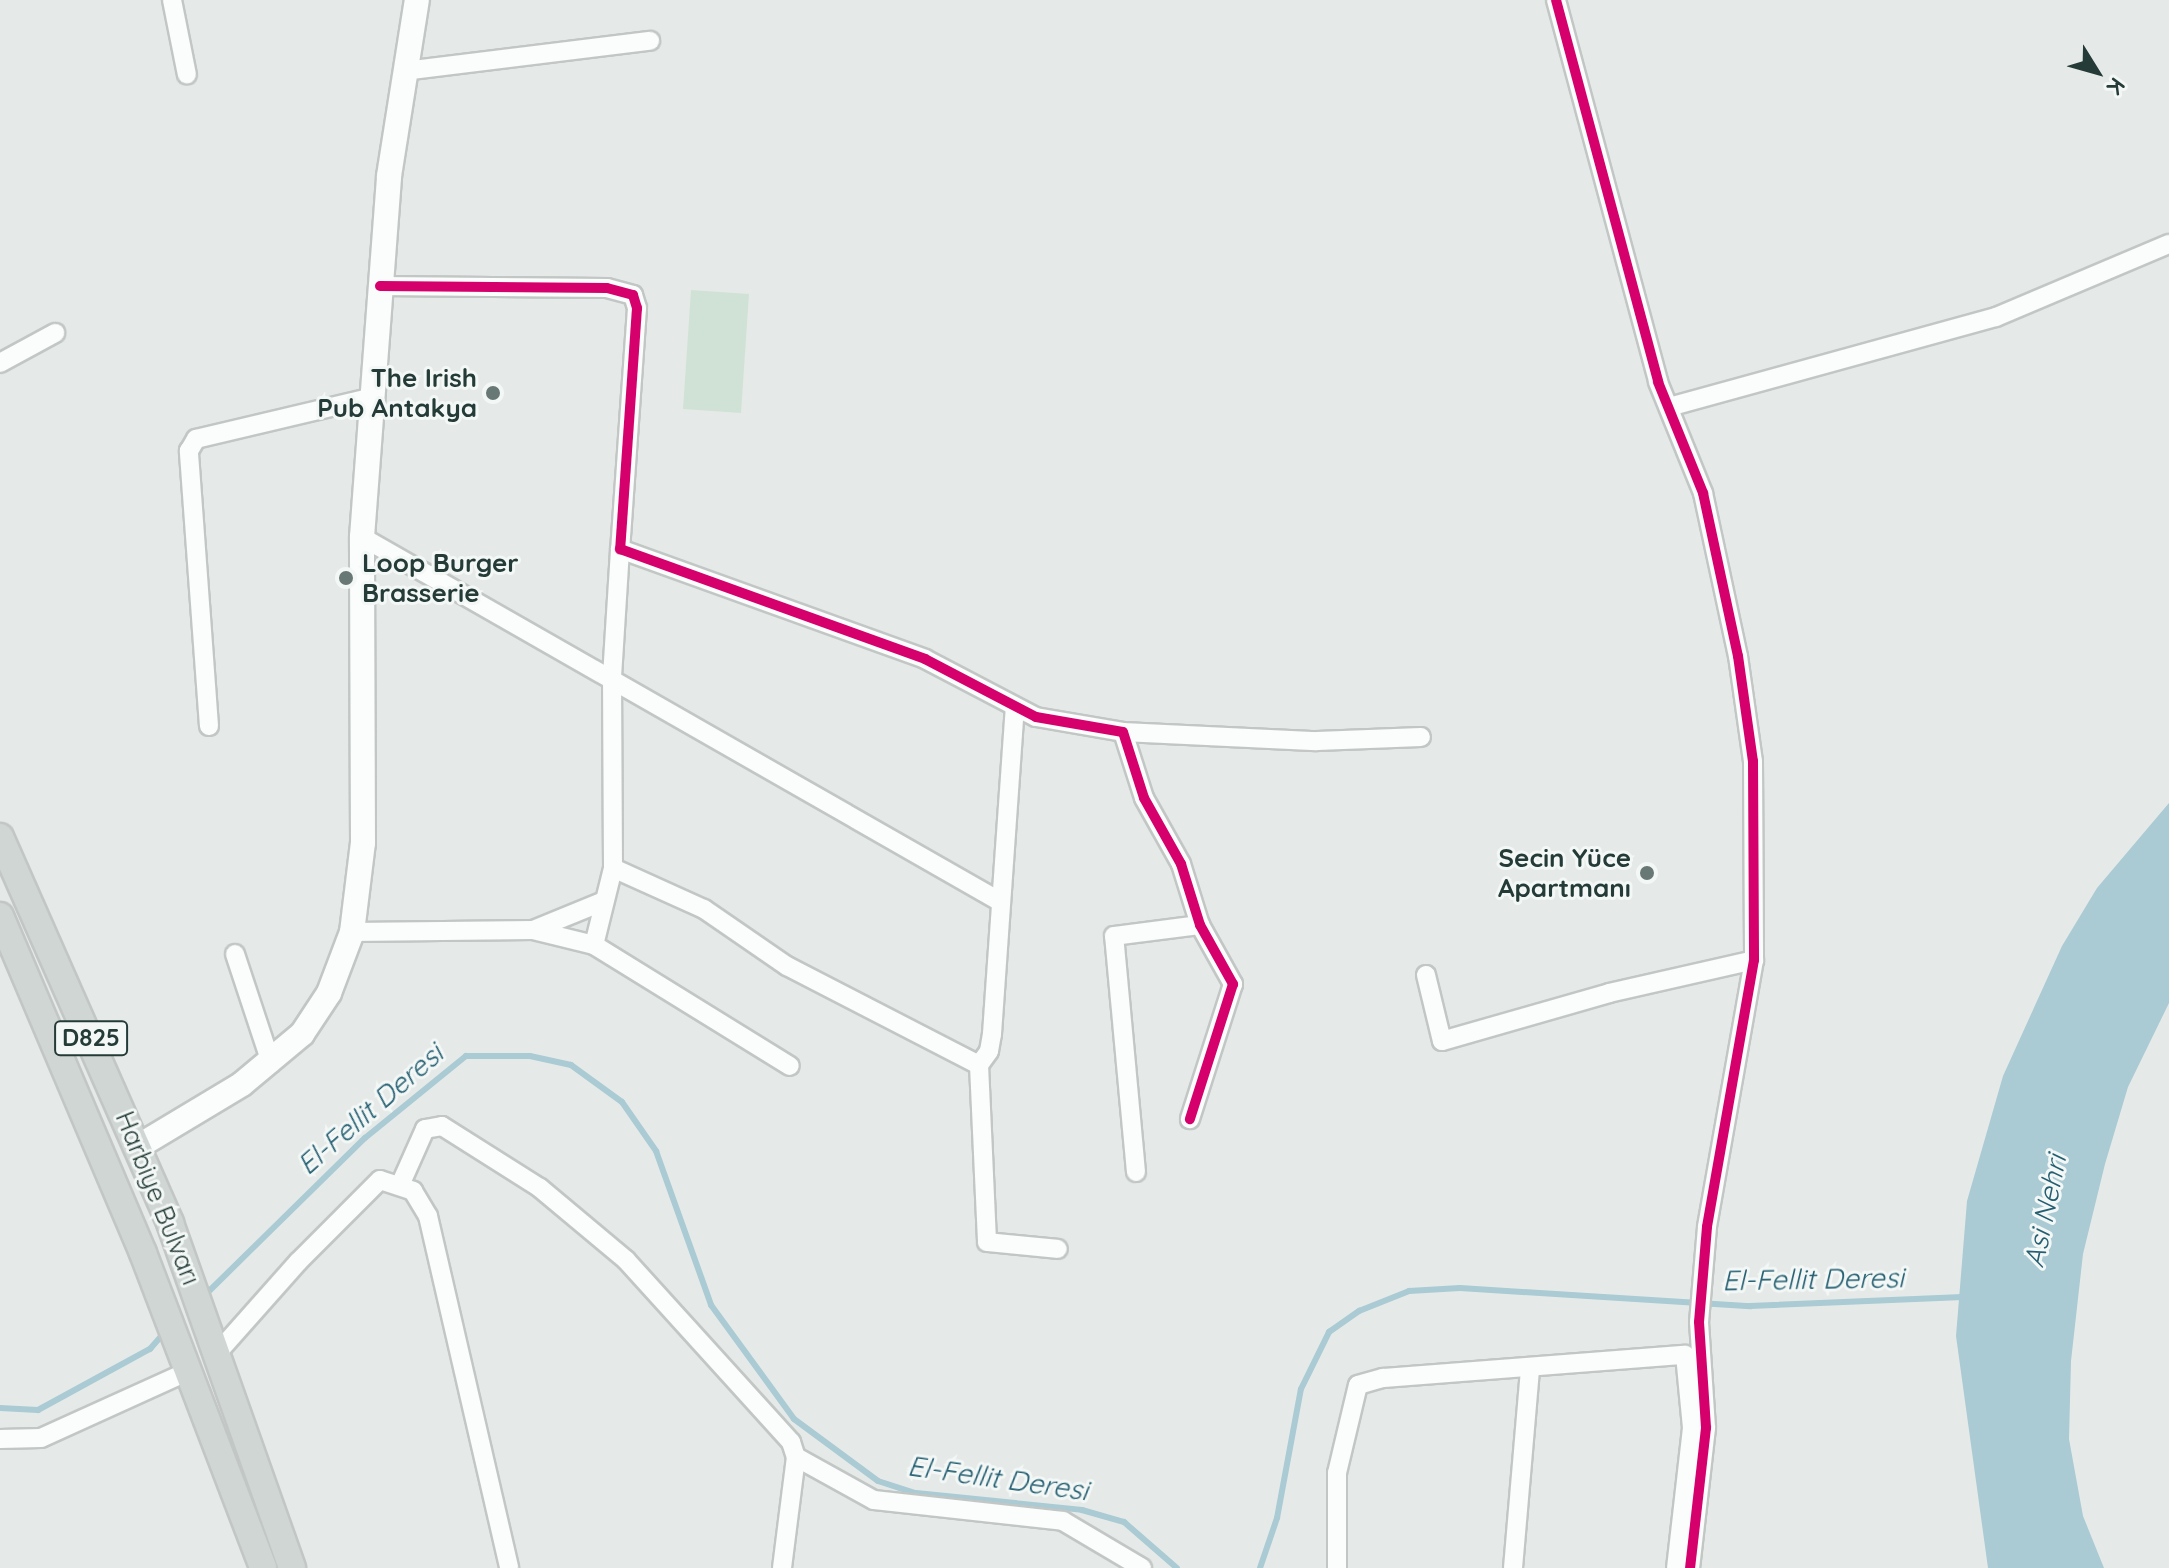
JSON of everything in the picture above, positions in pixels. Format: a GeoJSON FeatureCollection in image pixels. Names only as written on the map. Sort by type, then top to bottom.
{"type":"FeatureCollection","features":[{"type":"Feature","properties":{"kind":"main road","name":"Harbiye Bulvarı"},"geometry":{"type":"LineString","coordinates":[[0,837],[139,1146],[177,1241],[219,1351],[292,1568]]}},
{"type":"Feature","properties":{"kind":"main road","name":"Harbiye Bulvarı"},"geometry":{"type":"LineString","coordinates":[[0,916],[148,1264],[263,1568]]}},
{"type":"Feature","properties":{"kind":"street"},"geometry":{"type":"LineString","coordinates":[[172,0],[187,75]]}},
{"type":"Feature","properties":{"kind":"street"},"geometry":{"type":"LineString","coordinates":[[1556,0],[1669,407],[1703,493],[1738,656],[1753,761],[1754,960],[1707,1227],[1699,1316],[1706,1428],[1690,1568]]}},
{"type":"Feature","properties":{"kind":"street"},"geometry":{"type":"LineString","coordinates":[[139,1146],[271,1063],[316,1016],[352,932],[363,843],[362,537],[380,286],[404,71],[420,1]]}},
{"type":"Feature","properties":{"kind":"street"},"geometry":{"type":"LineString","coordinates":[[404,71],[650,41]]}},
{"type":"Feature","properties":{"kind":"street"},"geometry":{"type":"LineString","coordinates":[[1669,407],[1996,317],[2169,244]]}},
{"type":"Feature","properties":{"kind":"street"},"geometry":{"type":"LineString","coordinates":[[380,286],[607,288],[633,295],[637,308],[612,677],[613,868],[594,945]]}},
{"type":"Feature","properties":{"kind":"street"},"geometry":{"type":"LineString","coordinates":[[0,363],[55,333]]}},
{"type":"Feature","properties":{"kind":"street"},"geometry":{"type":"LineString","coordinates":[[209,726],[189,451],[196,439],[373,397]]}},
{"type":"Feature","properties":{"kind":"street"},"geometry":{"type":"LineString","coordinates":[[362,537],[612,677],[1001,902]]}},
{"type":"Feature","properties":{"kind":"street"},"geometry":{"type":"LineString","coordinates":[[620,549],[925,659],[1036,717],[1123,732],[1317,741],[1421,737]]}},
{"type":"Feature","properties":{"kind":"street"},"geometry":{"type":"LineString","coordinates":[[1015,708],[989,1051],[979,1065],[987,1242],[1058,1249]]}},
{"type":"Feature","properties":{"kind":"street"},"geometry":{"type":"LineString","coordinates":[[1123,732],[1144,798],[1181,864],[1200,925],[1233,984],[1190,1119]]}},
{"type":"Feature","properties":{"kind":"street"},"geometry":{"type":"LineString","coordinates":[[613,868],[704,909],[787,966],[979,1065]]}},
{"type":"Feature","properties":{"kind":"street"},"geometry":{"type":"LineString","coordinates":[[533,930],[604,901]]}},
{"type":"Feature","properties":{"kind":"street"},"geometry":{"type":"LineString","coordinates":[[1136,1172],[1114,936],[1200,925]]}},
{"type":"Feature","properties":{"kind":"street"},"geometry":{"type":"LineString","coordinates":[[352,932],[533,930],[594,945],[790,1066]]}},
{"type":"Feature","properties":{"kind":"street"},"geometry":{"type":"LineString","coordinates":[[235,954],[271,1063]]}},
{"type":"Feature","properties":{"kind":"street"},"geometry":{"type":"LineString","coordinates":[[1426,975],[1442,1041],[1609,993],[1754,960]]}},
{"type":"Feature","properties":{"kind":"street"},"geometry":{"type":"LineString","coordinates":[[401,1183],[425,1129],[442,1126],[540,1188],[626,1260],[791,1442],[796,1457],[782,1568]]}},
{"type":"Feature","properties":{"kind":"street"},"geometry":{"type":"LineString","coordinates":[[219,1351],[298,1262],[380,1180],[401,1183],[413,1191],[428,1216],[509,1568]]}},
{"type":"Feature","properties":{"kind":"street"},"geometry":{"type":"LineString","coordinates":[[1337,1568],[1337,1473],[1358,1385],[1383,1378],[1530,1370],[1685,1355],[1692,1428],[1676,1568]]}},
{"type":"Feature","properties":{"kind":"street"},"geometry":{"type":"LineString","coordinates":[[1513,1568],[1530,1370]]}},
{"type":"Feature","properties":{"kind":"street"},"geometry":{"type":"LineString","coordinates":[[0,1439],[41,1438],[189,1371]]}},
{"type":"Feature","properties":{"kind":"street"},"geometry":{"type":"LineString","coordinates":[[796,1457],[874,1500],[1063,1521],[1142,1568]]}},
{"type":"Feature","properties":{"kind":"green space"},"geometry":{"type":"Polygon","coordinates":[[[691,290],[749,294],[741,413],[683,409],[691,290]]]}},
{"type":"Feature","properties":{"kind":"water","name":"Asi Nehri"},"geometry":{"type":"Polygon","coordinates":[[[2169,803],[2169,1003],[2128,1087],[2105,1164],[2083,1254],[2071,1361],[2069,1439],[2083,1516],[2104,1568],[1988,1568],[1956,1336],[1967,1201],[2003,1076],[2062,946],[2097,888],[2169,803]]]}},
{"type":"Feature","properties":{"kind":"waterway","name":"El-Fellit Deresi"},"geometry":{"type":"LineString","coordinates":[[203,1297],[365,1138],[466,1056],[530,1056],[571,1065],[622,1102],[656,1151],[711,1305],[794,1419],[878,1481],[916,1493],[1082,1510],[1124,1522],[1177,1568]]}},
{"type":"Feature","properties":{"kind":"waterway","name":"El-Fellit Deresi"},"geometry":{"type":"LineString","coordinates":[[1260,1568],[1277,1518],[1301,1389],[1329,1332],[1359,1311],[1409,1291],[1460,1288],[1750,1306],[1963,1297]]}},
{"type":"Feature","properties":{"kind":"waterway","name":"El-Fellit Deresi"},"geometry":{"type":"LineString","coordinates":[[0,1408],[38,1410],[150,1349],[165,1332]]}},
{"type":"Feature","properties":{"kind":"cycle path"},"geometry":{"type":"LineString","coordinates":[[1556,0],[1658,382],[1703,493],[1738,656],[1753,761],[1754,960],[1707,1227],[1699,1322],[1706,1428],[1690,1568]]}},
{"type":"Feature","properties":{"kind":"cycle path"},"geometry":{"type":"LineString","coordinates":[[380,286],[607,288],[633,295],[637,308],[620,549],[925,659],[1036,717],[1123,732],[1144,798],[1181,864],[1200,925],[1233,984],[1190,1119]]}},
{"type":"Feature","properties":{"kind":"place","name":"The Irish Pub Antakya"},"geometry":{"type":"Point","coordinates":[493,393]}},
{"type":"Feature","properties":{"kind":"place","name":"Loop Burger Brasserie"},"geometry":{"type":"Point","coordinates":[346,578]}},
{"type":"Feature","properties":{"kind":"place","name":"Secin Yüce Apartmanı"},"geometry":{"type":"Point","coordinates":[1647,873]}}]}
